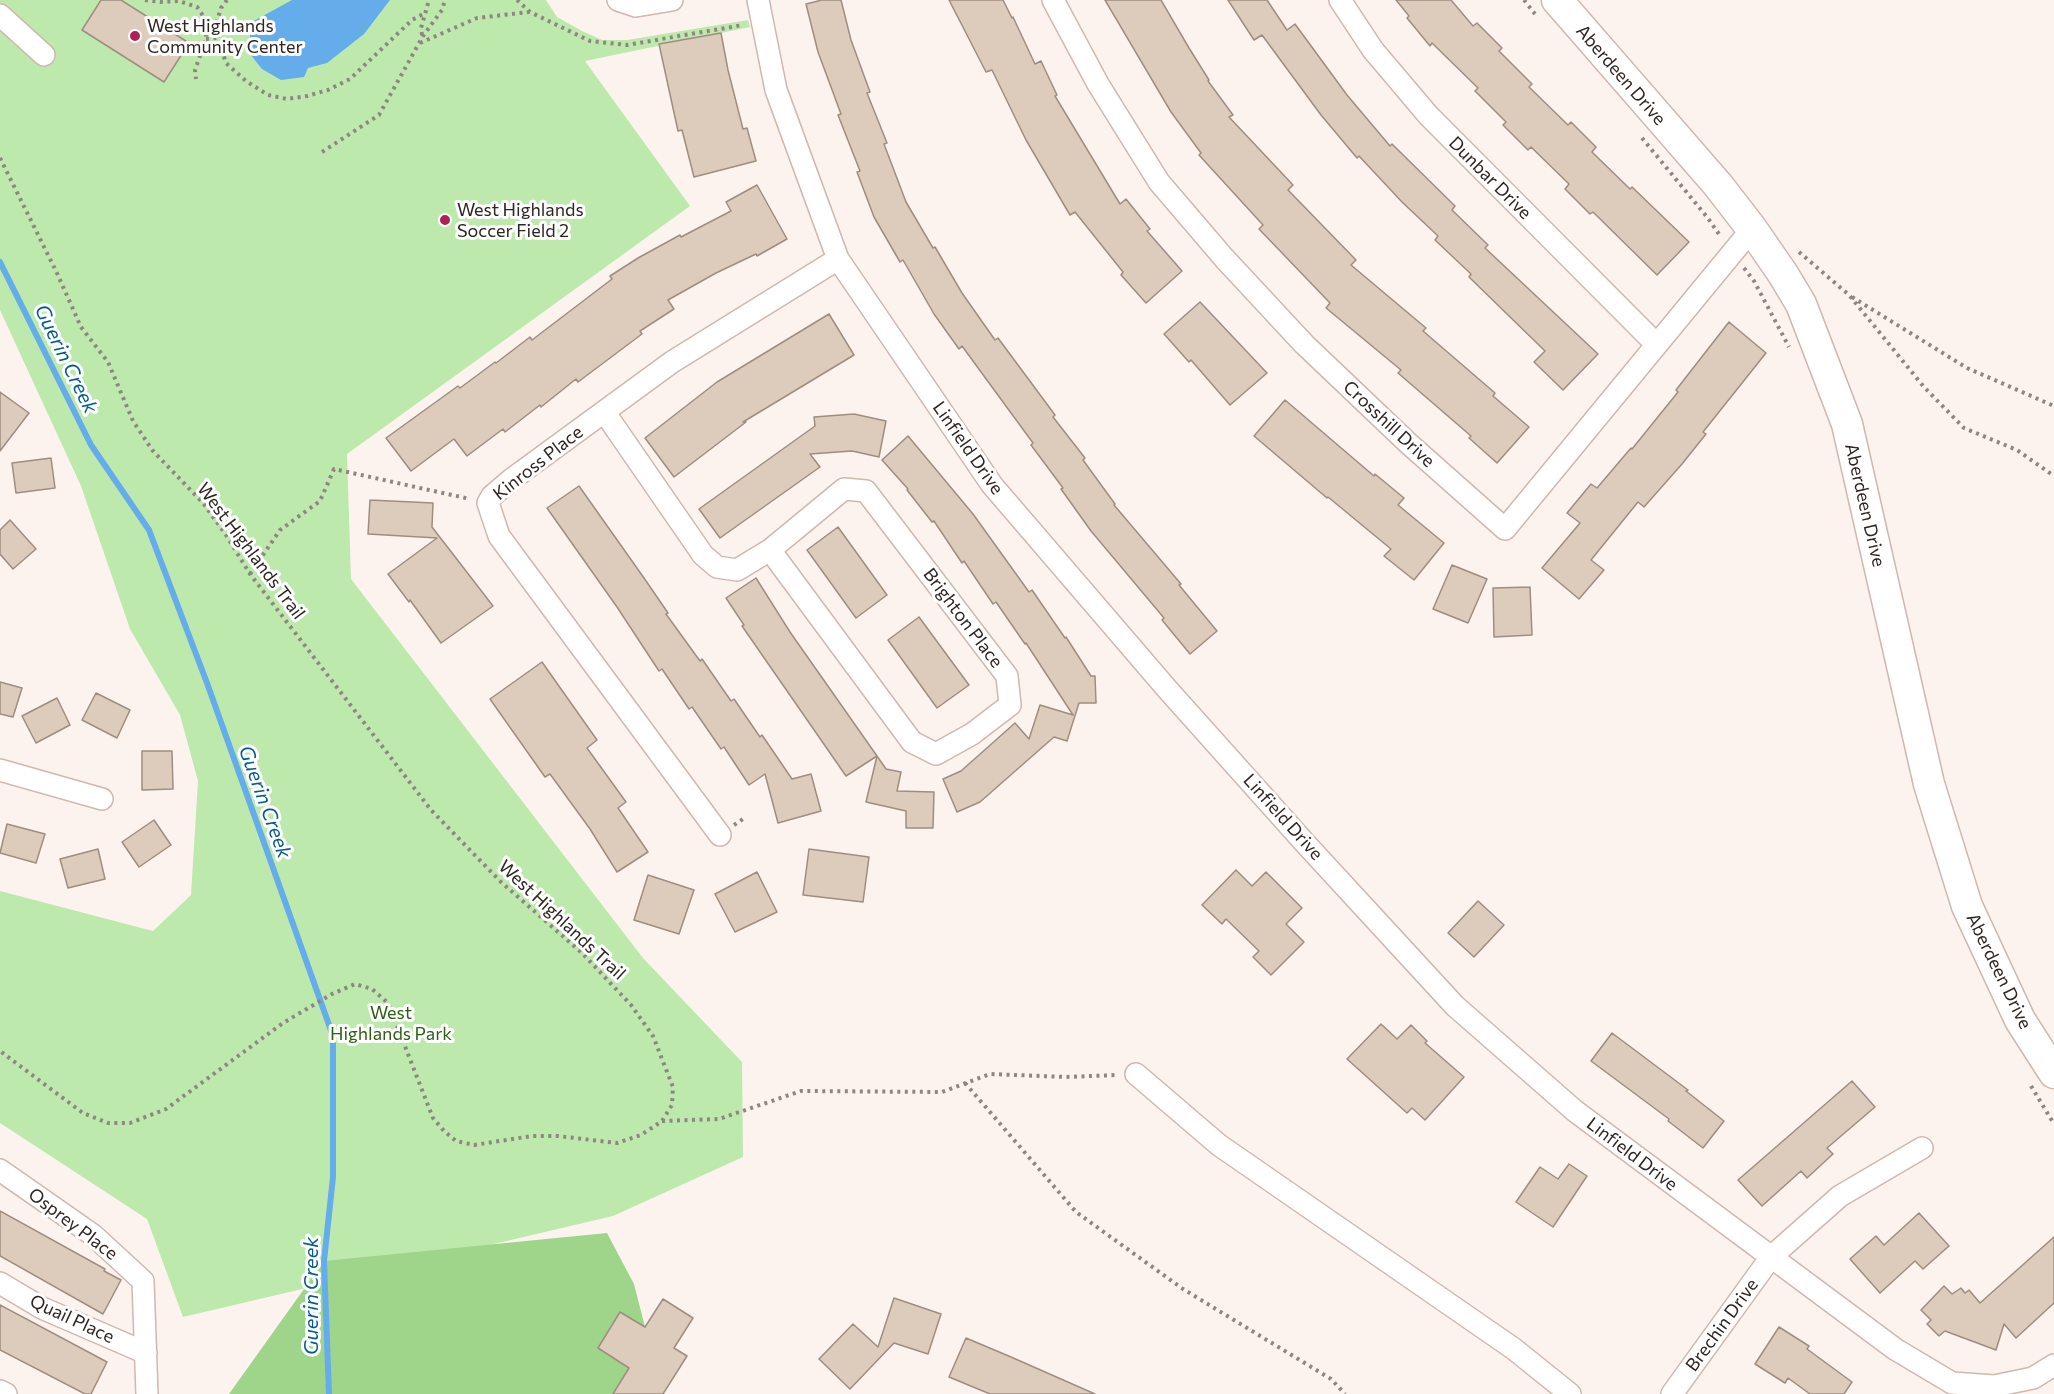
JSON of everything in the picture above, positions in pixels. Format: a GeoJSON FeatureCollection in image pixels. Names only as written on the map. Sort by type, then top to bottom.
{"type":"FeatureCollection","features":[{"type":"Feature","properties":{"kind":"street"},"geometry":{"type":"LineString","coordinates":[[618,0],[636,6],[672,0]]}},
{"type":"Feature","properties":{"kind":"street","name":"Linfield Drive"},"geometry":{"type":"LineString","coordinates":[[758,0],[776,90],[838,260],[992,485],[1168,690],[1455,1006],[1575,1111],[1895,1349],[1952,1383],[1994,1386],[2033,1378],[2054,1365]]}},
{"type":"Feature","properties":{"kind":"street","name":"Crosshill Drive"},"geometry":{"type":"LineString","coordinates":[[1053,0],[1098,84],[1159,182],[1224,258],[1304,344],[1505,529],[1656,344],[1756,236]]}},
{"type":"Feature","properties":{"kind":"street","name":"Dunbar Drive"},"geometry":{"type":"LineString","coordinates":[[1340,0],[1373,50],[1428,115],[1656,344]]}},
{"type":"Feature","properties":{"kind":"street","name":"Aberdeen Drive"},"geometry":{"type":"LineString","coordinates":[[1548,9],[1718,185],[1756,236],[1800,304],[1847,424],[1929,784],[1967,906],[2020,1020],[2054,1073]]}},
{"type":"Feature","properties":{"kind":"street"},"geometry":{"type":"LineString","coordinates":[[0,15],[44,55]]}},
{"type":"Feature","properties":{"kind":"street","name":"Kinross Place"},"geometry":{"type":"LineString","coordinates":[[720,835],[500,536],[488,503],[492,496],[512,479],[672,362],[838,260]]}},
{"type":"Feature","properties":{"kind":"street","name":"Brighton Place"},"geometry":{"type":"LineString","coordinates":[[605,413],[703,555],[717,567],[737,570],[770,550],[844,489],[867,491],[1007,676],[1010,705],[972,734],[936,754],[912,742],[770,550]]}},
{"type":"Feature","properties":{"kind":"street"},"geometry":{"type":"LineString","coordinates":[[0,770],[102,799]]}},
{"type":"Feature","properties":{"kind":"street"},"geometry":{"type":"LineString","coordinates":[[1136,1074],[1219,1145],[1514,1349],[1570,1394]]}},
{"type":"Feature","properties":{"kind":"street","name":"Brechin Drive"},"geometry":{"type":"LineString","coordinates":[[1672,1394],[1772,1257],[1840,1196],[1922,1148]]}},
{"type":"Feature","properties":{"kind":"street","name":"Osprey Place"},"geometry":{"type":"LineString","coordinates":[[0,1170],[93,1234],[144,1281],[147,1394]]}},
{"type":"Feature","properties":{"kind":"street","name":"Quail Place"},"geometry":{"type":"LineString","coordinates":[[0,1283],[42,1308],[146,1353]]}},
{"type":"Feature","properties":{"kind":"street"},"geometry":{"type":"LineString","coordinates":[[0,1391],[6,1394]]}},
{"type":"Feature","properties":{"kind":"path"},"geometry":{"type":"LineString","coordinates":[[145,0],[160,2],[179,0],[197,7],[206,20],[206,39],[195,70],[196,79]]}},
{"type":"Feature","properties":{"kind":"path"},"geometry":{"type":"LineString","coordinates":[[227,0],[221,8],[217,21],[218,38],[226,63],[246,81],[268,95],[287,99],[328,90],[350,79],[412,20],[424,13]]}},
{"type":"Feature","properties":{"kind":"path"},"geometry":{"type":"LineString","coordinates":[[423,36],[421,28],[429,0]]}},
{"type":"Feature","properties":{"kind":"path"},"geometry":{"type":"LineString","coordinates":[[321,152],[379,115],[423,36],[442,10],[445,0]]}},
{"type":"Feature","properties":{"kind":"path"},"geometry":{"type":"LineString","coordinates":[[517,0],[530,12],[590,41],[627,45],[762,22]]}},
{"type":"Feature","properties":{"kind":"path"},"geometry":{"type":"LineString","coordinates":[[1524,0],[1548,9]]}},
{"type":"Feature","properties":{"kind":"path"},"geometry":{"type":"LineString","coordinates":[[420,43],[477,18],[530,12]]}},
{"type":"Feature","properties":{"kind":"path"},"geometry":{"type":"LineString","coordinates":[[206,39],[218,38]]}},
{"type":"Feature","properties":{"kind":"path"},"geometry":{"type":"LineString","coordinates":[[1638,133],[1707,216],[1722,239]]}},
{"type":"Feature","properties":{"kind":"path","name":"West Highlands Trail"},"geometry":{"type":"LineString","coordinates":[[0,158],[81,327],[108,362],[133,421],[153,451],[202,503],[226,535],[250,574],[431,810],[501,882],[582,953],[631,1005],[653,1036],[673,1087],[672,1105],[662,1121]]}},
{"type":"Feature","properties":{"kind":"path"},"geometry":{"type":"LineString","coordinates":[[1756,236],[1798,251],[1849,295],[1967,369],[2054,406]]}},
{"type":"Feature","properties":{"kind":"path"},"geometry":{"type":"LineString","coordinates":[[1849,295],[1924,387],[1964,428],[2017,450],[2054,476]]}},
{"type":"Feature","properties":{"kind":"path"},"geometry":{"type":"LineString","coordinates":[[250,574],[279,530],[320,501],[334,469],[488,503]]}},
{"type":"Feature","properties":{"kind":"path"},"geometry":{"type":"LineString","coordinates":[[0,1051],[83,1113],[108,1123],[130,1123],[166,1109],[283,1023],[332,994],[355,984],[372,989],[388,1003],[433,1118],[456,1141],[474,1145],[532,1136],[558,1136],[618,1143],[641,1135],[662,1121],[719,1119],[801,1091],[942,1092],[990,1074],[1066,1077],[1136,1074]]}},
{"type":"Feature","properties":{"kind":"path"},"geometry":{"type":"LineString","coordinates":[[965,1083],[1076,1212],[1183,1289],[1331,1379],[1345,1394]]}},
{"type":"Feature","properties":{"kind":"green space","name":"West Highlands Park"},"geometry":{"type":"Polygon","coordinates":[[[0,0],[546,0],[557,17],[602,40],[627,40],[748,20],[750,27],[585,61],[690,206],[347,454],[351,579],[643,958],[742,1062],[743,1157],[613,1216],[183,1317],[147,1219],[0,1123],[0,891],[153,931],[191,895],[198,781],[180,715],[130,629],[81,486],[0,310],[0,0]]]}},
{"type":"Feature","properties":{"kind":"green space"},"geometry":{"type":"Polygon","coordinates":[[[607,1233],[634,1284],[645,1327],[654,1394],[229,1394],[324,1261],[607,1233]]]}},
{"type":"Feature","properties":{"kind":"water"},"geometry":{"type":"Polygon","coordinates":[[[292,0],[390,0],[364,34],[327,63],[308,68],[304,77],[281,80],[262,69],[250,54],[250,23],[292,0]]]}},
{"type":"Feature","properties":{"kind":"building","name":"West Highlands Community Center"},"geometry":{"type":"Polygon","coordinates":[[[101,0],[121,0],[189,43],[164,82],[82,30],[101,0]]]}},
{"type":"Feature","properties":{"kind":"building"},"geometry":{"type":"Polygon","coordinates":[[[822,0],[841,0],[851,40],[870,92],[867,93],[887,143],[884,144],[906,202],[933,248],[935,247],[962,293],[995,340],[998,338],[1055,415],[1053,417],[1085,458],[1083,460],[1114,505],[1181,584],[1179,585],[1217,631],[1190,654],[1162,620],[1164,618],[1091,531],[1031,445],[1033,443],[962,346],[959,349],[934,314],[903,260],[900,262],[874,217],[857,172],[860,171],[838,115],[841,114],[818,52],[806,4],[822,0]]]}},
{"type":"Feature","properties":{"kind":"building"},"geometry":{"type":"Polygon","coordinates":[[[949,0],[1003,0],[1035,64],[1041,61],[1057,95],[1055,96],[1120,204],[1126,199],[1150,229],[1147,231],[1182,271],[1146,303],[1121,275],[1123,272],[1075,212],[1070,215],[1026,140],[992,70],[986,72],[949,0]]]}},
{"type":"Feature","properties":{"kind":"building"},"geometry":{"type":"Polygon","coordinates":[[[1105,0],[1161,0],[1208,81],[1233,115],[1229,117],[1293,185],[1288,190],[1356,260],[1351,265],[1426,328],[1423,331],[1495,393],[1493,396],[1529,427],[1497,463],[1469,438],[1471,436],[1398,373],[1401,370],[1326,308],[1330,303],[1259,229],[1263,225],[1199,155],[1201,153],[1171,112],[1105,0]]]}},
{"type":"Feature","properties":{"kind":"building"},"geometry":{"type":"Polygon","coordinates":[[[1228,0],[1267,0],[1287,30],[1295,24],[1347,95],[1390,146],[1392,144],[1455,206],[1452,210],[1488,245],[1485,248],[1598,354],[1563,390],[1534,362],[1545,351],[1469,277],[1471,274],[1435,240],[1438,236],[1359,156],[1357,158],[1321,115],[1262,35],[1254,40],[1228,0]]]}},
{"type":"Feature","properties":{"kind":"building"},"geometry":{"type":"Polygon","coordinates":[[[1396,0],[1451,0],[1473,26],[1477,23],[1502,48],[1499,51],[1532,84],[1529,87],[1568,125],[1571,122],[1596,147],[1592,152],[1689,242],[1657,275],[1593,212],[1590,214],[1565,189],[1569,184],[1531,147],[1528,150],[1503,125],[1506,122],[1475,91],[1478,88],[1432,43],[1430,46],[1407,18],[1409,16],[1396,0]]]}},
{"type":"Feature","properties":{"kind":"building"},"geometry":{"type":"Polygon","coordinates":[[[721,33],[743,129],[747,128],[756,161],[694,177],[682,130],[678,131],[659,44],[721,33]]]}},
{"type":"Feature","properties":{"kind":"building"},"geometry":{"type":"Polygon","coordinates":[[[757,185],[787,239],[757,256],[756,254],[716,273],[668,300],[674,309],[640,331],[642,334],[578,382],[576,379],[505,432],[503,429],[467,456],[454,439],[411,471],[386,438],[530,337],[532,340],[612,279],[610,276],[680,235],[681,237],[731,211],[726,202],[757,185]]]}},
{"type":"Feature","properties":{"kind":"building"},"geometry":{"type":"Polygon","coordinates":[[[1200,302],[1267,373],[1230,405],[1191,360],[1189,362],[1164,334],[1200,302]]]}},
{"type":"Feature","properties":{"kind":"building"},"geometry":{"type":"Polygon","coordinates":[[[829,314],[854,355],[743,422],[746,422],[674,477],[645,438],[717,382],[829,314]]]}},
{"type":"Feature","properties":{"kind":"building"},"geometry":{"type":"Polygon","coordinates":[[[1729,322],[1766,353],[1703,432],[1706,434],[1682,464],[1644,507],[1638,502],[1591,560],[1604,570],[1579,599],[1542,568],[1580,523],[1567,513],[1591,484],[1597,488],[1632,449],[1678,392],[1676,390],[1729,322]]]}},
{"type":"Feature","properties":{"kind":"building"},"geometry":{"type":"Polygon","coordinates":[[[0,392],[29,413],[0,451],[0,392]]]}},
{"type":"Feature","properties":{"kind":"building"},"geometry":{"type":"Polygon","coordinates":[[[1285,400],[1374,476],[1375,474],[1404,498],[1398,505],[1444,543],[1414,580],[1384,556],[1391,549],[1254,436],[1285,400]]]}},
{"type":"Feature","properties":{"kind":"building"},"geometry":{"type":"Polygon","coordinates":[[[854,414],[886,421],[879,457],[852,451],[810,454],[820,467],[720,538],[699,509],[815,426],[814,417],[854,414]]]}},
{"type":"Feature","properties":{"kind":"building"},"geometry":{"type":"Polygon","coordinates":[[[908,436],[973,514],[1029,592],[1032,590],[1091,676],[1095,676],[1096,703],[1079,703],[1067,741],[1054,737],[980,802],[957,812],[943,779],[961,771],[1015,723],[1029,739],[1040,705],[1073,715],[996,602],[993,604],[934,521],[932,522],[908,489],[882,460],[908,436]]]}},
{"type":"Feature","properties":{"kind":"building"},"geometry":{"type":"Polygon","coordinates":[[[51,458],[55,488],[16,493],[12,463],[51,458]]]}},
{"type":"Feature","properties":{"kind":"building"},"geometry":{"type":"Polygon","coordinates":[[[579,486],[700,661],[702,659],[731,701],[734,699],[792,779],[811,774],[821,811],[778,823],[765,774],[749,785],[724,747],[721,749],[692,707],[689,709],[662,669],[659,671],[547,508],[579,486]]]}},
{"type":"Feature","properties":{"kind":"building"},"geometry":{"type":"Polygon","coordinates":[[[370,500],[433,503],[432,527],[493,606],[441,643],[388,574],[437,538],[368,534],[370,500]]]}},
{"type":"Feature","properties":{"kind":"building"},"geometry":{"type":"Polygon","coordinates":[[[10,520],[36,549],[13,569],[0,554],[0,530],[10,520]]]}},
{"type":"Feature","properties":{"kind":"building"},"geometry":{"type":"Polygon","coordinates":[[[838,527],[887,595],[856,618],[807,550],[838,527]]]}},
{"type":"Feature","properties":{"kind":"building"},"geometry":{"type":"Polygon","coordinates":[[[1452,565],[1487,579],[1468,623],[1433,609],[1452,565]]]}},
{"type":"Feature","properties":{"kind":"building"},"geometry":{"type":"Polygon","coordinates":[[[756,578],[790,632],[877,756],[846,776],[742,626],[744,625],[726,598],[756,578]]]}},
{"type":"Feature","properties":{"kind":"building"},"geometry":{"type":"Polygon","coordinates":[[[1530,587],[1532,635],[1494,637],[1493,588],[1530,587]]]}},
{"type":"Feature","properties":{"kind":"building"},"geometry":{"type":"Polygon","coordinates":[[[919,617],[969,685],[937,708],[888,640],[919,617]]]}},
{"type":"Feature","properties":{"kind":"building"},"geometry":{"type":"Polygon","coordinates":[[[542,662],[597,740],[587,748],[626,802],[618,808],[648,852],[617,872],[590,829],[550,774],[545,777],[490,699],[542,662]]]}},
{"type":"Feature","properties":{"kind":"building"},"geometry":{"type":"Polygon","coordinates":[[[0,682],[22,688],[13,717],[0,714],[0,682]]]}},
{"type":"Feature","properties":{"kind":"building"},"geometry":{"type":"Polygon","coordinates":[[[96,693],[130,710],[117,738],[82,720],[96,693]]]}},
{"type":"Feature","properties":{"kind":"building"},"geometry":{"type":"Polygon","coordinates":[[[57,698],[70,725],[36,743],[22,716],[57,698]]]}},
{"type":"Feature","properties":{"kind":"building"},"geometry":{"type":"Polygon","coordinates":[[[142,751],[172,751],[173,789],[142,790],[142,751]]]}},
{"type":"Feature","properties":{"kind":"building"},"geometry":{"type":"Polygon","coordinates":[[[877,756],[886,769],[901,772],[897,791],[934,792],[933,828],[906,828],[906,811],[866,802],[877,756]]]}},
{"type":"Feature","properties":{"kind":"building"},"geometry":{"type":"Polygon","coordinates":[[[154,820],[171,845],[139,867],[122,842],[154,820]]]}},
{"type":"Feature","properties":{"kind":"building"},"geometry":{"type":"Polygon","coordinates":[[[7,824],[45,834],[36,863],[0,853],[7,824]]]}},
{"type":"Feature","properties":{"kind":"building"},"geometry":{"type":"Polygon","coordinates":[[[98,849],[105,879],[68,888],[60,859],[98,849]]]}},
{"type":"Feature","properties":{"kind":"building"},"geometry":{"type":"Polygon","coordinates":[[[809,849],[869,857],[863,902],[803,895],[809,849]]]}},
{"type":"Feature","properties":{"kind":"building"},"geometry":{"type":"Polygon","coordinates":[[[1236,870],[1252,886],[1266,872],[1302,908],[1286,924],[1304,942],[1271,975],[1253,957],[1259,951],[1226,919],[1222,924],[1202,905],[1236,870]]]}},
{"type":"Feature","properties":{"kind":"building"},"geometry":{"type":"Polygon","coordinates":[[[757,872],[777,912],[735,932],[715,894],[757,872]]]}},
{"type":"Feature","properties":{"kind":"building"},"geometry":{"type":"Polygon","coordinates":[[[648,875],[694,890],[679,934],[634,920],[648,875]]]}},
{"type":"Feature","properties":{"kind":"building"},"geometry":{"type":"Polygon","coordinates":[[[1478,901],[1504,925],[1474,957],[1448,933],[1478,901]]]}},
{"type":"Feature","properties":{"kind":"building"},"geometry":{"type":"Polygon","coordinates":[[[1381,1024],[1397,1039],[1411,1025],[1427,1041],[1425,1043],[1464,1077],[1425,1120],[1412,1108],[1407,1113],[1347,1059],[1381,1024]]]}},
{"type":"Feature","properties":{"kind":"building"},"geometry":{"type":"Polygon","coordinates":[[[1612,1033],[1688,1090],[1686,1091],[1724,1121],[1703,1148],[1668,1121],[1669,1119],[1591,1061],[1612,1033]]]}},
{"type":"Feature","properties":{"kind":"building"},"geometry":{"type":"Polygon","coordinates":[[[1852,1081],[1875,1107],[1827,1148],[1833,1154],[1807,1178],[1801,1171],[1762,1206],[1738,1180],[1852,1081]]]}},
{"type":"Feature","properties":{"kind":"building"},"geometry":{"type":"Polygon","coordinates":[[[1569,1164],[1587,1176],[1553,1227],[1516,1202],[1540,1167],[1558,1179],[1569,1164]]]}},
{"type":"Feature","properties":{"kind":"building"},"geometry":{"type":"Polygon","coordinates":[[[0,1211],[121,1280],[103,1314],[0,1256],[0,1211]]]}},
{"type":"Feature","properties":{"kind":"building"},"geometry":{"type":"Polygon","coordinates":[[[1919,1213],[1949,1246],[1923,1269],[1915,1261],[1880,1293],[1850,1259],[1876,1236],[1884,1245],[1919,1213]]]}},
{"type":"Feature","properties":{"kind":"building"},"geometry":{"type":"Polygon","coordinates":[[[2054,1237],[2054,1303],[2016,1338],[2004,1324],[1996,1350],[1945,1331],[1939,1336],[1927,1324],[1931,1320],[1921,1310],[1944,1286],[1952,1294],[1961,1288],[1965,1293],[1969,1290],[1980,1303],[2054,1237]]]}},
{"type":"Feature","properties":{"kind":"building"},"geometry":{"type":"Polygon","coordinates":[[[894,1298],[941,1314],[928,1354],[894,1343],[850,1389],[819,1359],[853,1324],[878,1347],[894,1298]]]}},
{"type":"Feature","properties":{"kind":"building"},"geometry":{"type":"Polygon","coordinates":[[[663,1299],[693,1318],[674,1348],[687,1356],[663,1394],[613,1394],[629,1368],[598,1348],[620,1312],[645,1327],[663,1299]]]}},
{"type":"Feature","properties":{"kind":"building"},"geometry":{"type":"Polygon","coordinates":[[[0,1305],[107,1362],[91,1394],[85,1394],[0,1350],[0,1305]]]}},
{"type":"Feature","properties":{"kind":"building"},"geometry":{"type":"Polygon","coordinates":[[[1779,1327],[1809,1346],[1807,1349],[1852,1382],[1844,1394],[1810,1394],[1788,1378],[1785,1383],[1755,1364],[1779,1327]]]}},
{"type":"Feature","properties":{"kind":"building"},"geometry":{"type":"Polygon","coordinates":[[[966,1338],[1095,1394],[990,1394],[949,1377],[966,1338]]]}},
{"type":"Feature","properties":{"kind":"waterway","name":"Guerin Creek"},"geometry":{"type":"LineString","coordinates":[[0,262],[91,445],[149,530],[207,683],[333,1036],[333,1177],[324,1261],[329,1394]]}},
{"type":"Feature","properties":{"kind":"place","name":"West Highlands Community Center"},"geometry":{"type":"Point","coordinates":[135,36]}},
{"type":"Feature","properties":{"kind":"place","name":"West Highlands Soccer Field 2"},"geometry":{"type":"Point","coordinates":[445,220]}}]}
